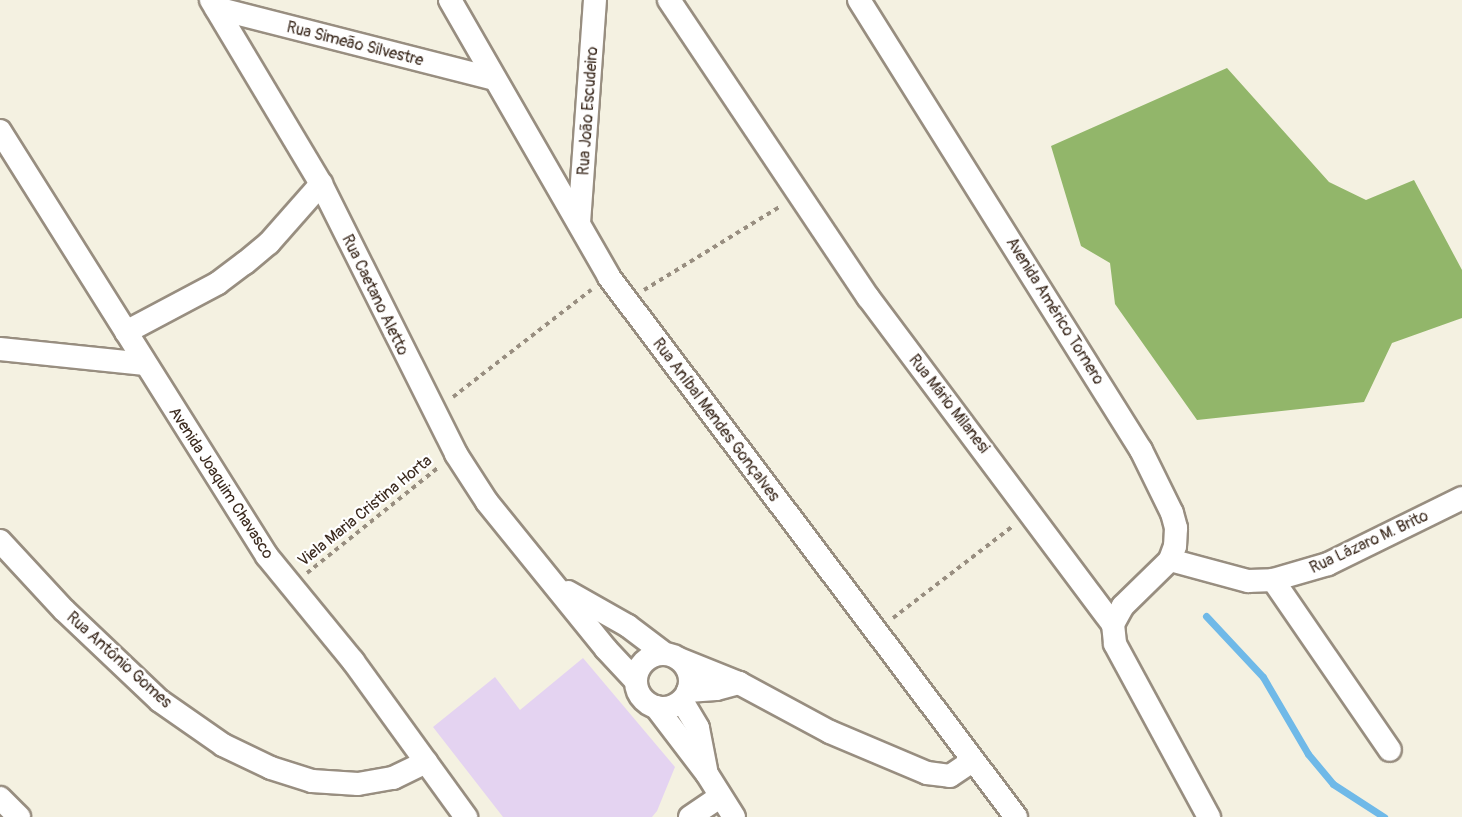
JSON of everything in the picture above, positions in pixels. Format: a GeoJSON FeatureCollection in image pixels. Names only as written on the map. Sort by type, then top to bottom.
{"type":"FeatureCollection","features":[{"type":"Feature","properties":{"kind":"street","name":"Rua Aníbal Mendes Gonçalves"},"geometry":{"type":"LineString","coordinates":[[450,0],[609,277],[972,761],[1017,817]]}},
{"type":"Feature","properties":{"kind":"street","name":"Rua João Escudeiro"},"geometry":{"type":"LineString","coordinates":[[579,222],[595,0]]}},
{"type":"Feature","properties":{"kind":"street","name":"Rua Mário Milanesi"},"geometry":{"type":"LineString","coordinates":[[669,0],[868,297],[1113,624],[1115,644],[1209,817]]}},
{"type":"Feature","properties":{"kind":"street","name":"Avenida Américo Tornero"},"geometry":{"type":"LineString","coordinates":[[859,0],[1141,450],[1163,494],[1176,528],[1175,546],[1170,560]]}},
{"type":"Feature","properties":{"kind":"street","name":"Rua Simeão Silvestre"},"geometry":{"type":"LineString","coordinates":[[213,4],[494,79]]}},
{"type":"Feature","properties":{"kind":"street","name":"Rua Caetano Aletto"},"geometry":{"type":"LineString","coordinates":[[213,4],[321,184],[456,454],[486,502],[606,649],[635,680]]}},
{"type":"Feature","properties":{"kind":"street","name":"Avenida Joaquim Chavasco"},"geometry":{"type":"LineString","coordinates":[[0,131],[224,490],[290,587],[353,661],[466,817]]}},
{"type":"Feature","properties":{"kind":"street"},"geometry":{"type":"LineString","coordinates":[[126,332],[218,283],[245,263],[269,243],[321,184]]}},
{"type":"Feature","properties":{"kind":"street"},"geometry":{"type":"LineString","coordinates":[[0,349],[145,364]]}},
{"type":"Feature","properties":{"kind":"street","name":"Rua Lázaro M. Brito"},"geometry":{"type":"LineString","coordinates":[[1170,560],[1248,581],[1273,580],[1328,564],[1462,498]]}},
{"type":"Feature","properties":{"kind":"street","name":"Rua Antônio Gomes"},"geometry":{"type":"LineString","coordinates":[[0,540],[64,610],[160,701],[223,745],[271,768],[312,781],[370,782],[393,778],[426,762]]}},
{"type":"Feature","properties":{"kind":"street"},"geometry":{"type":"LineString","coordinates":[[1113,624],[1123,606],[1170,560]]}},
{"type":"Feature","properties":{"kind":"street"},"geometry":{"type":"LineString","coordinates":[[1273,580],[1390,750]]}},
{"type":"Feature","properties":{"kind":"street","name":"Rua Caetano Aletto"},"geometry":{"type":"LineString","coordinates":[[551,582],[628,626],[672,656],[739,683],[830,732],[927,772],[950,776],[972,761]]}},
{"type":"Feature","properties":{"kind":"street"},"geometry":{"type":"LineString","coordinates":[[706,774],[698,728],[685,696],[690,679],[687,667],[672,656],[651,656],[640,666],[635,680],[641,697],[656,707],[706,774],[734,817]]}},
{"type":"Feature","properties":{"kind":"street"},"geometry":{"type":"LineString","coordinates":[[656,707],[670,707],[685,696],[739,683]]}},
{"type":"Feature","properties":{"kind":"street"},"geometry":{"type":"LineString","coordinates":[[690,817],[720,797]]}},
{"type":"Feature","properties":{"kind":"street"},"geometry":{"type":"LineString","coordinates":[[0,798],[19,817]]}},
{"type":"Feature","properties":{"kind":"path"},"geometry":{"type":"LineString","coordinates":[[626,301],[799,195]]}},
{"type":"Feature","properties":{"kind":"path"},"geometry":{"type":"LineString","coordinates":[[433,412],[609,277]]}},
{"type":"Feature","properties":{"kind":"path","name":"Viela Maria Cristina Horta"},"geometry":{"type":"LineString","coordinates":[[290,587],[456,454]]}},
{"type":"Feature","properties":{"kind":"path"},"geometry":{"type":"LineString","coordinates":[[876,631],[1029,514]]}},
{"type":"Feature","properties":{"kind":"shaded area"},"geometry":{"type":"Polygon","coordinates":[[[583,658],[675,767],[657,811],[652,817],[503,817],[433,727],[495,677],[520,710],[583,658]]]}},
{"type":"Feature","properties":{"kind":"green space"},"geometry":{"type":"Polygon","coordinates":[[[1227,68],[1329,182],[1366,200],[1414,180],[1462,270],[1462,318],[1392,343],[1364,402],[1197,420],[1115,304],[1110,263],[1081,246],[1051,146],[1227,68]]]}},
{"type":"Feature","properties":{"kind":"waterway"},"geometry":{"type":"LineString","coordinates":[[1206,616],[1263,677],[1308,754],[1333,784],[1384,817]]}}]}
